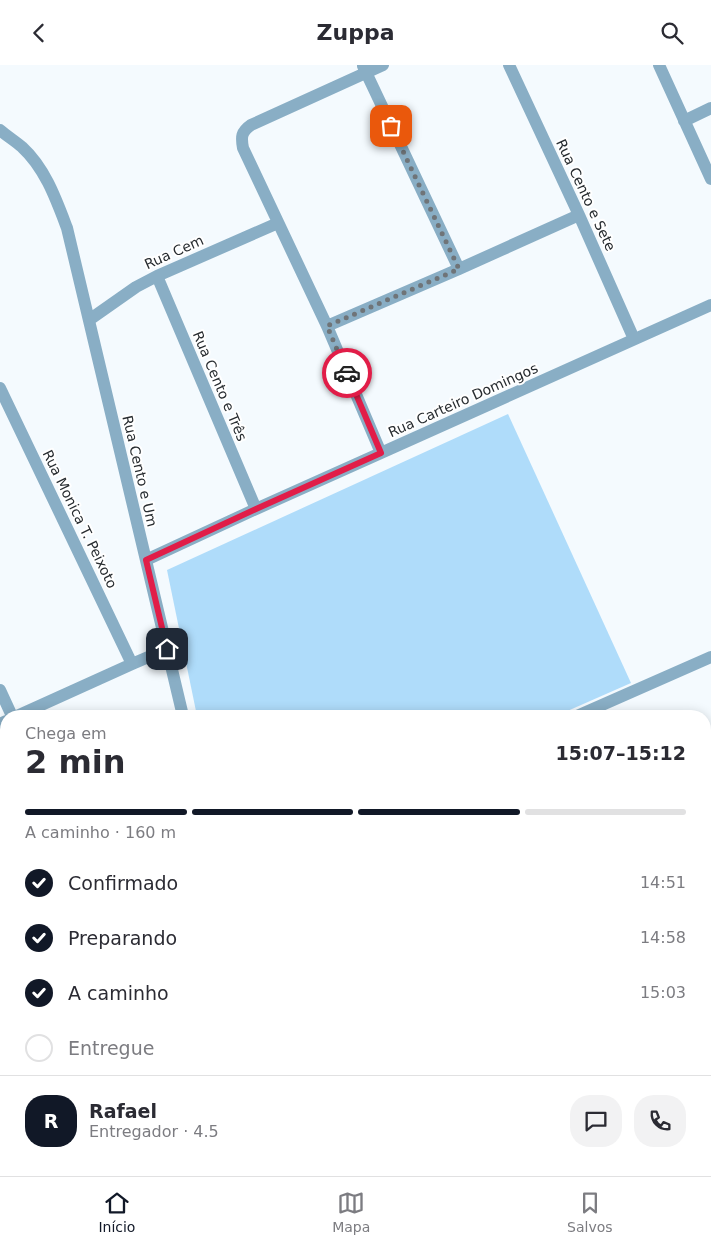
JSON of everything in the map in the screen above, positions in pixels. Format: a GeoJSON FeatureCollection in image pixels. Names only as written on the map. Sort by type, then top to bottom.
{"type":"FeatureCollection","features":[{"type":"Feature","properties":{"kind":"street"},"geometry":{"type":"LineString","coordinates":[[381,453],[327,326],[243,148],[241,139],[245,129],[251,125],[364,69],[383,65]]}},
{"type":"Feature","properties":{"kind":"street","name":"Rua Cento e Sete"},"geometry":{"type":"LineString","coordinates":[[509,65],[634,339]]}},
{"type":"Feature","properties":{"kind":"street"},"geometry":{"type":"LineString","coordinates":[[659,65],[711,179]]}},
{"type":"Feature","properties":{"kind":"street"},"geometry":{"type":"LineString","coordinates":[[364,69],[459,269]]}},
{"type":"Feature","properties":{"kind":"street"},"geometry":{"type":"LineString","coordinates":[[684,121],[711,108]]}},
{"type":"Feature","properties":{"kind":"street","name":"Rua Cento e Um"},"geometry":{"type":"LineString","coordinates":[[0,130],[22,147],[42,171],[67,228],[182,710]]}},
{"type":"Feature","properties":{"kind":"street"},"geometry":{"type":"LineString","coordinates":[[327,326],[579,215]]}},
{"type":"Feature","properties":{"kind":"street","name":"Rua Cem"},"geometry":{"type":"LineString","coordinates":[[90,320],[136,287],[157,276],[278,223]]}},
{"type":"Feature","properties":{"kind":"street","name":"Rua Cento e Três"},"geometry":{"type":"LineString","coordinates":[[157,276],[256,509]]}},
{"type":"Feature","properties":{"kind":"street","name":"Rua Carteiro Domingos"},"geometry":{"type":"LineString","coordinates":[[146,560],[711,305]]}},
{"type":"Feature","properties":{"kind":"street","name":"Rua Monica T. Peixoto"},"geometry":{"type":"LineString","coordinates":[[0,388],[132,664]]}},
{"type":"Feature","properties":{"kind":"street"},"geometry":{"type":"LineString","coordinates":[[30,710],[167,649]]}},
{"type":"Feature","properties":{"kind":"street"},"geometry":{"type":"LineString","coordinates":[[591,710],[711,657]]}},
{"type":"Feature","properties":{"kind":"street"},"geometry":{"type":"LineString","coordinates":[[0,690],[9,710]]}},
{"type":"Feature","properties":{"kind":"shaded area"},"geometry":{"type":"Polygon","coordinates":[[[508,414],[631,683],[570,710],[196,710],[167,570],[508,414]]]}},
{"type":"Feature","properties":{"kind":"way so far"},"geometry":{"type":"LineString","coordinates":[[347,373],[327,326],[459,269],[391,126]]}},
{"type":"Feature","properties":{"kind":"route"},"geometry":{"type":"LineString","coordinates":[[167,649],[146,560],[381,453],[347,373]]}}]}
